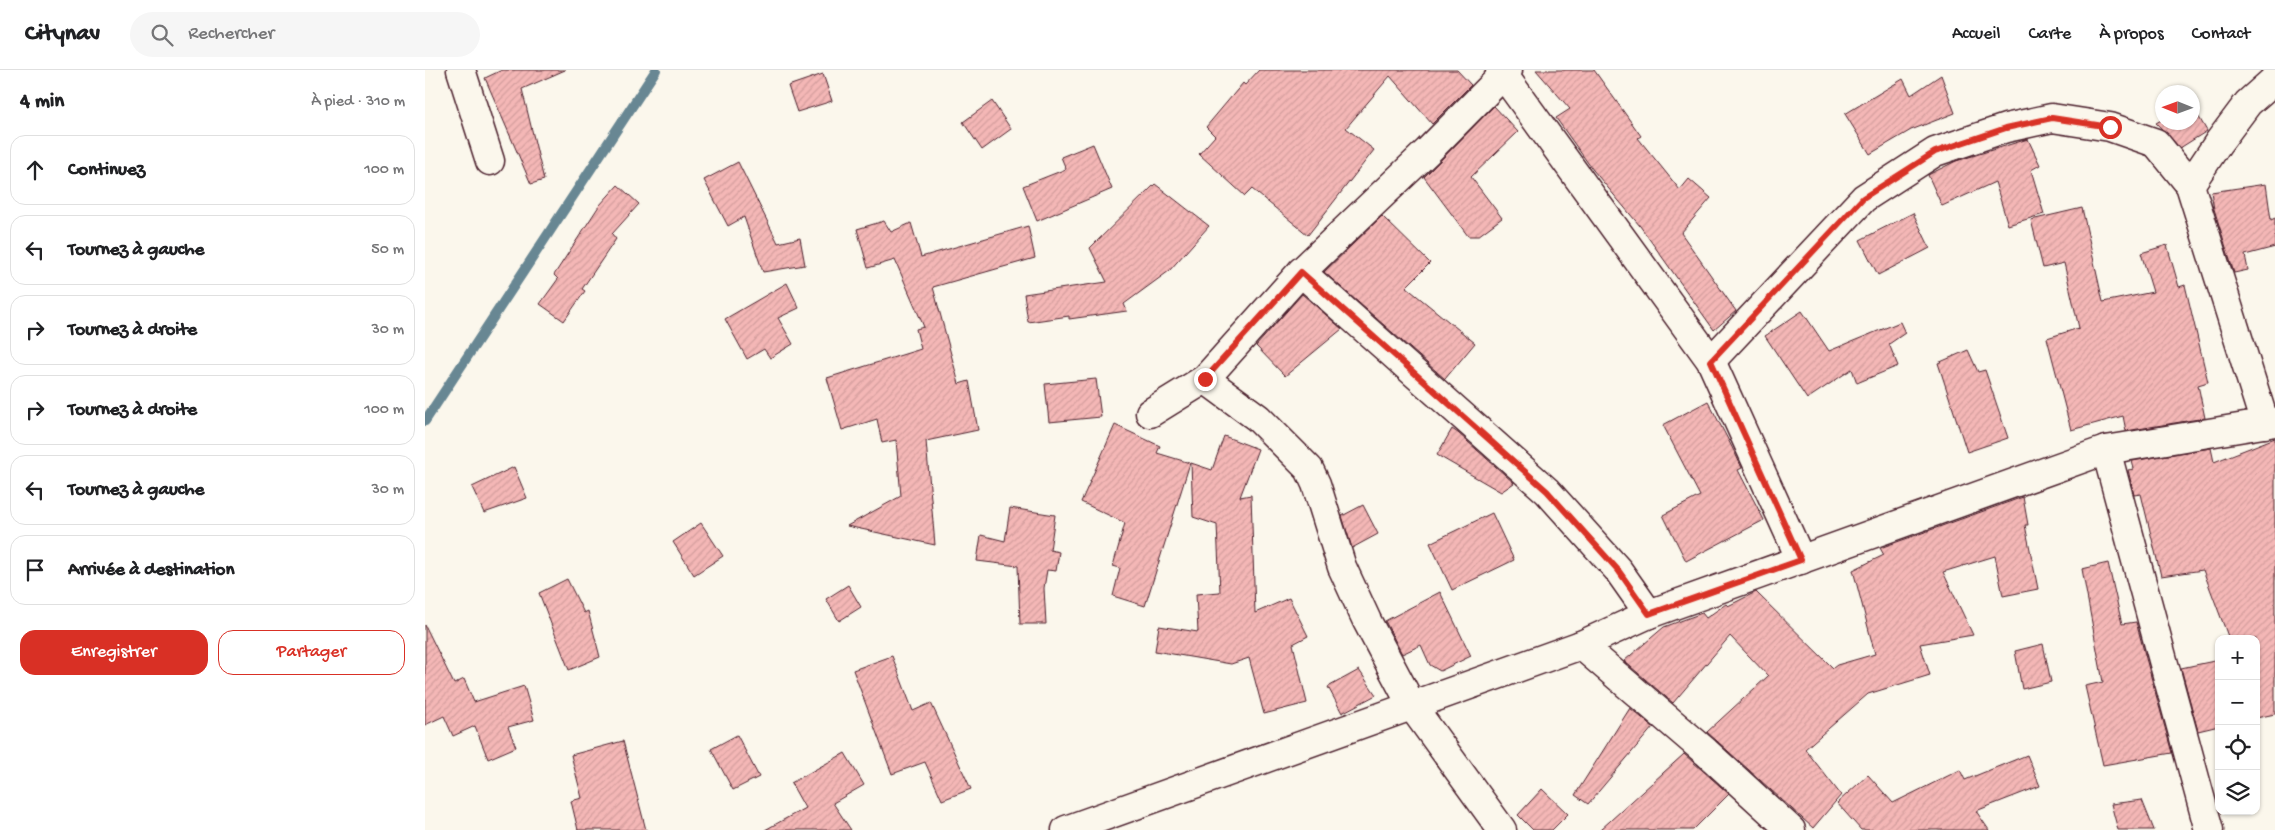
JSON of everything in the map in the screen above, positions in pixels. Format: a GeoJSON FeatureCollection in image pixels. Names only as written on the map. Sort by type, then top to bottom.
{"type":"FeatureCollection","features":[{"type":"Feature","properties":{"kind":"street"},"geometry":{"type":"LineString","coordinates":[[461,70],[490,161]]}},
{"type":"Feature","properties":{"kind":"street"},"geometry":{"type":"LineString","coordinates":[[1150,413],[1205,379],[1301,272],[1428,152],[1504,71],[1711,361],[1801,560]]}},
{"type":"Feature","properties":{"kind":"street"},"geometry":{"type":"LineString","coordinates":[[2190,185],[2248,103],[2275,79]]}},
{"type":"Feature","properties":{"kind":"street"},"geometry":{"type":"LineString","coordinates":[[1066,830],[1106,823],[1411,706],[1581,645],[1649,614],[2106,450],[2270,423],[2190,185],[2156,144],[2110,127],[2052,118],[2006,128],[1935,152],[1863,198],[1711,361]]}},
{"type":"Feature","properties":{"kind":"street"},"geometry":{"type":"LineString","coordinates":[[1301,272],[1547,491],[1618,570],[1649,614]]}},
{"type":"Feature","properties":{"kind":"street"},"geometry":{"type":"LineString","coordinates":[[1205,379],[1258,418],[1309,469],[1316,484],[1343,567],[1367,622],[1411,706],[1502,830]]}},
{"type":"Feature","properties":{"kind":"street"},"geometry":{"type":"LineString","coordinates":[[2106,450],[2209,830]]}},
{"type":"Feature","properties":{"kind":"street"},"geometry":{"type":"LineString","coordinates":[[1581,645],[1706,752],[1791,830]]}},
{"type":"Feature","properties":{"kind":"building"},"geometry":{"type":"Polygon","coordinates":[[[502,70],[565,70],[522,89],[544,180],[531,184],[485,78],[502,70]]]}},
{"type":"Feature","properties":{"kind":"building"},"geometry":{"type":"Polygon","coordinates":[[[1259,70],[1457,70],[1471,85],[1432,124],[1390,76],[1346,128],[1374,150],[1308,235],[1252,189],[1245,196],[1199,154],[1215,136],[1206,127],[1243,83],[1245,85],[1259,70]]]}},
{"type":"Feature","properties":{"kind":"building"},"geometry":{"type":"Polygon","coordinates":[[[1536,70],[1594,70],[1641,136],[1638,138],[1680,190],[1689,179],[1711,198],[1681,233],[1736,311],[1714,330],[1640,226],[1593,170],[1556,118],[1570,109],[1536,70]]]}},
{"type":"Feature","properties":{"kind":"building"},"geometry":{"type":"Polygon","coordinates":[[[823,74],[832,101],[797,112],[788,86],[823,74]]]}},
{"type":"Feature","properties":{"kind":"building"},"geometry":{"type":"Polygon","coordinates":[[[1941,75],[1955,113],[1911,130],[1870,154],[1845,114],[1903,79],[1911,95],[1941,75]]]}},
{"type":"Feature","properties":{"kind":"building"},"geometry":{"type":"Polygon","coordinates":[[[992,101],[1011,129],[982,150],[963,122],[992,101]]]}},
{"type":"Feature","properties":{"kind":"building"},"geometry":{"type":"Polygon","coordinates":[[[1494,106],[1518,132],[1471,177],[1502,218],[1478,236],[1468,236],[1424,177],[1494,106]]]}},
{"type":"Feature","properties":{"kind":"building"},"geometry":{"type":"Polygon","coordinates":[[[2200,119],[2207,131],[2180,148],[2163,130],[2200,130],[2200,119]]]}},
{"type":"Feature","properties":{"kind":"building"},"geometry":{"type":"Polygon","coordinates":[[[2028,139],[2040,165],[2031,170],[2044,214],[2008,225],[1995,182],[1942,206],[1928,175],[1956,161],[2028,139]]]}},
{"type":"Feature","properties":{"kind":"building"},"geometry":{"type":"Polygon","coordinates":[[[1093,144],[1112,189],[1037,221],[1023,186],[1066,169],[1061,157],[1093,144]]]}},
{"type":"Feature","properties":{"kind":"building"},"geometry":{"type":"Polygon","coordinates":[[[738,162],[778,243],[800,238],[805,265],[763,272],[744,217],[728,226],[704,180],[738,162]]]}},
{"type":"Feature","properties":{"kind":"building"},"geometry":{"type":"Polygon","coordinates":[[[1155,184],[1209,226],[1169,271],[1124,304],[1127,311],[1069,319],[1069,316],[1028,322],[1024,294],[1107,282],[1090,248],[1155,184]]]}},
{"type":"Feature","properties":{"kind":"building"},"geometry":{"type":"Polygon","coordinates":[[[2266,184],[2271,220],[2275,218],[2275,247],[2245,255],[2248,270],[2234,273],[2214,209],[2211,192],[2266,184]]]}},
{"type":"Feature","properties":{"kind":"building"},"geometry":{"type":"Polygon","coordinates":[[[618,185],[639,204],[612,234],[616,239],[582,289],[585,291],[564,321],[540,304],[558,279],[554,275],[599,206],[618,185]]]}},
{"type":"Feature","properties":{"kind":"building"},"geometry":{"type":"Polygon","coordinates":[[[2082,208],[2103,302],[2153,292],[2141,253],[2167,245],[2179,287],[2185,285],[2208,382],[2198,385],[2205,418],[2126,431],[2123,416],[2071,430],[2047,338],[2079,328],[2064,263],[2043,268],[2031,220],[2082,208]]]}},
{"type":"Feature","properties":{"kind":"building"},"geometry":{"type":"Polygon","coordinates":[[[1913,213],[1930,248],[1878,275],[1860,240],[1913,213]]]}},
{"type":"Feature","properties":{"kind":"building"},"geometry":{"type":"Polygon","coordinates":[[[1382,216],[1430,263],[1406,287],[1475,343],[1445,379],[1324,272],[1382,216]]]}},
{"type":"Feature","properties":{"kind":"building"},"geometry":{"type":"Polygon","coordinates":[[[884,221],[891,232],[911,223],[921,257],[1028,226],[1035,258],[933,287],[959,384],[969,381],[978,430],[926,441],[935,545],[847,526],[901,496],[896,440],[882,443],[877,419],[842,430],[827,378],[921,349],[916,329],[924,327],[895,260],[868,268],[857,229],[884,221]]]}},
{"type":"Feature","properties":{"kind":"building"},"geometry":{"type":"Polygon","coordinates":[[[787,283],[799,308],[778,318],[793,344],[770,358],[764,349],[747,359],[725,319],[787,283]]]}},
{"type":"Feature","properties":{"kind":"building"},"geometry":{"type":"Polygon","coordinates":[[[1302,294],[1342,329],[1285,376],[1256,346],[1302,294]]]}},
{"type":"Feature","properties":{"kind":"building"},"geometry":{"type":"Polygon","coordinates":[[[1802,311],[1829,351],[1900,322],[1905,333],[1889,344],[1898,366],[1857,383],[1852,369],[1807,399],[1765,336],[1802,311]]]}},
{"type":"Feature","properties":{"kind":"building"},"geometry":{"type":"Polygon","coordinates":[[[1968,350],[1978,372],[1985,370],[2008,438],[1967,452],[1938,363],[1968,350]]]}},
{"type":"Feature","properties":{"kind":"building"},"geometry":{"type":"Polygon","coordinates":[[[1096,379],[1101,417],[1049,422],[1045,384],[1096,379]]]}},
{"type":"Feature","properties":{"kind":"building"},"geometry":{"type":"Polygon","coordinates":[[[1708,401],[1735,453],[1742,468],[1738,470],[1764,520],[1686,561],[1663,515],[1700,496],[1663,425],[1708,401]]]}},
{"type":"Feature","properties":{"kind":"building"},"geometry":{"type":"Polygon","coordinates":[[[1115,425],[1160,446],[1157,453],[1190,463],[1145,606],[1113,596],[1120,568],[1113,566],[1125,523],[1081,502],[1115,425]]]}},
{"type":"Feature","properties":{"kind":"building"},"geometry":{"type":"Polygon","coordinates":[[[1452,429],[1514,483],[1501,492],[1437,455],[1452,429]]]}},
{"type":"Feature","properties":{"kind":"building"},"geometry":{"type":"Polygon","coordinates":[[[1224,436],[1258,449],[1240,497],[1251,495],[1255,613],[1289,598],[1308,636],[1293,644],[1307,703],[1264,714],[1249,658],[1231,664],[1155,651],[1159,626],[1198,632],[1196,594],[1220,592],[1217,525],[1193,517],[1191,463],[1212,470],[1224,436]]]}},
{"type":"Feature","properties":{"kind":"building"},"geometry":{"type":"Polygon","coordinates":[[[2275,438],[2275,714],[2260,717],[2260,635],[2227,635],[2203,570],[2161,576],[2141,494],[2134,495],[2128,470],[2134,469],[2132,461],[2211,448],[2214,462],[2275,438]]]}},
{"type":"Feature","properties":{"kind":"building"},"geometry":{"type":"Polygon","coordinates":[[[514,467],[527,498],[484,513],[472,487],[514,467]]]}},
{"type":"Feature","properties":{"kind":"building"},"geometry":{"type":"Polygon","coordinates":[[[2023,497],[2028,525],[2025,525],[2038,589],[2003,596],[1995,556],[1943,572],[1973,635],[1920,644],[1930,675],[1868,694],[1805,749],[1841,795],[1813,828],[1707,732],[1768,676],[1730,636],[1673,703],[1624,661],[1664,627],[1702,613],[1706,618],[1726,604],[1728,606],[1756,592],[1833,668],[1837,665],[1875,654],[1853,570],[1884,555],[1880,548],[2023,497]]]}},
{"type":"Feature","properties":{"kind":"building"},"geometry":{"type":"Polygon","coordinates":[[[1363,505],[1378,534],[1352,548],[1342,516],[1363,505]]]}},
{"type":"Feature","properties":{"kind":"building"},"geometry":{"type":"Polygon","coordinates":[[[1010,508],[1055,515],[1050,550],[1059,552],[1056,571],[1047,570],[1044,588],[1046,624],[1020,624],[1018,566],[977,561],[981,535],[1005,541],[1010,508]]]}},
{"type":"Feature","properties":{"kind":"building"},"geometry":{"type":"Polygon","coordinates":[[[1492,513],[1514,560],[1452,590],[1430,543],[1492,513]]]}},
{"type":"Feature","properties":{"kind":"building"},"geometry":{"type":"Polygon","coordinates":[[[701,523],[723,556],[694,575],[673,542],[701,523]]]}},
{"type":"Feature","properties":{"kind":"building"},"geometry":{"type":"Polygon","coordinates":[[[2108,563],[2122,624],[2136,622],[2172,753],[2103,765],[2085,686],[2103,682],[2082,569],[2108,563]]]}},
{"type":"Feature","properties":{"kind":"building"},"geometry":{"type":"Polygon","coordinates":[[[567,579],[584,613],[588,611],[600,657],[569,670],[539,593],[567,579]]]}},
{"type":"Feature","properties":{"kind":"building"},"geometry":{"type":"Polygon","coordinates":[[[848,585],[861,607],[839,621],[826,599],[848,585]]]}},
{"type":"Feature","properties":{"kind":"building"},"geometry":{"type":"Polygon","coordinates":[[[1440,592],[1471,656],[1440,671],[1430,665],[1421,645],[1402,654],[1385,621],[1440,592]]]}},
{"type":"Feature","properties":{"kind":"building"},"geometry":{"type":"Polygon","coordinates":[[[425,625],[454,684],[464,679],[474,702],[524,686],[534,720],[508,727],[516,747],[488,759],[475,726],[453,736],[444,716],[425,725],[425,625]]]}},
{"type":"Feature","properties":{"kind":"building"},"geometry":{"type":"Polygon","coordinates":[[[2043,644],[2051,682],[2022,689],[2015,651],[2043,644]]]}},
{"type":"Feature","properties":{"kind":"building"},"geometry":{"type":"Polygon","coordinates":[[[892,656],[913,711],[931,703],[971,789],[942,800],[925,762],[892,774],[853,670],[892,656]]]}},
{"type":"Feature","properties":{"kind":"building"},"geometry":{"type":"Polygon","coordinates":[[[2215,661],[2215,727],[2198,731],[2181,668],[2215,661]]]}},
{"type":"Feature","properties":{"kind":"building"},"geometry":{"type":"Polygon","coordinates":[[[1359,670],[1376,695],[1342,713],[1328,687],[1359,670]]]}},
{"type":"Feature","properties":{"kind":"building"},"geometry":{"type":"Polygon","coordinates":[[[1630,708],[1653,727],[1588,804],[1575,795],[1630,708]]]}},
{"type":"Feature","properties":{"kind":"building"},"geometry":{"type":"Polygon","coordinates":[[[737,735],[759,777],[733,790],[711,749],[737,735]]]}},
{"type":"Feature","properties":{"kind":"building"},"geometry":{"type":"Polygon","coordinates":[[[623,741],[646,830],[578,830],[571,801],[582,798],[571,755],[623,741]]]}},
{"type":"Feature","properties":{"kind":"building"},"geometry":{"type":"Polygon","coordinates":[[[845,753],[864,785],[833,803],[851,830],[765,830],[805,808],[791,783],[845,753]]]}},
{"type":"Feature","properties":{"kind":"building"},"geometry":{"type":"Polygon","coordinates":[[[1684,754],[1729,794],[1693,830],[1600,830],[1684,754]]]}},
{"type":"Feature","properties":{"kind":"building"},"geometry":{"type":"Polygon","coordinates":[[[2027,755],[2040,786],[1976,811],[1989,830],[1861,830],[1837,803],[1868,775],[1893,803],[1960,770],[1965,780],[2027,755]]]}},
{"type":"Feature","properties":{"kind":"building"},"geometry":{"type":"Polygon","coordinates":[[[1542,789],[1568,814],[1552,830],[1533,830],[1518,815],[1542,789]]]}},
{"type":"Feature","properties":{"kind":"building"},"geometry":{"type":"Polygon","coordinates":[[[2142,800],[2154,830],[2118,830],[2111,804],[2142,800]]]}},
{"type":"Feature","properties":{"kind":"waterway"},"geometry":{"type":"LineString","coordinates":[[425,421],[656,70]]}},
{"type":"Feature","properties":{"kind":"route"},"geometry":{"type":"LineString","coordinates":[[1205,379],[1301,272],[1547,491],[1618,570],[1649,614],[1801,560],[1711,361],[1863,198],[1935,152],[2006,128],[2052,118],[2110,127]]}}]}
